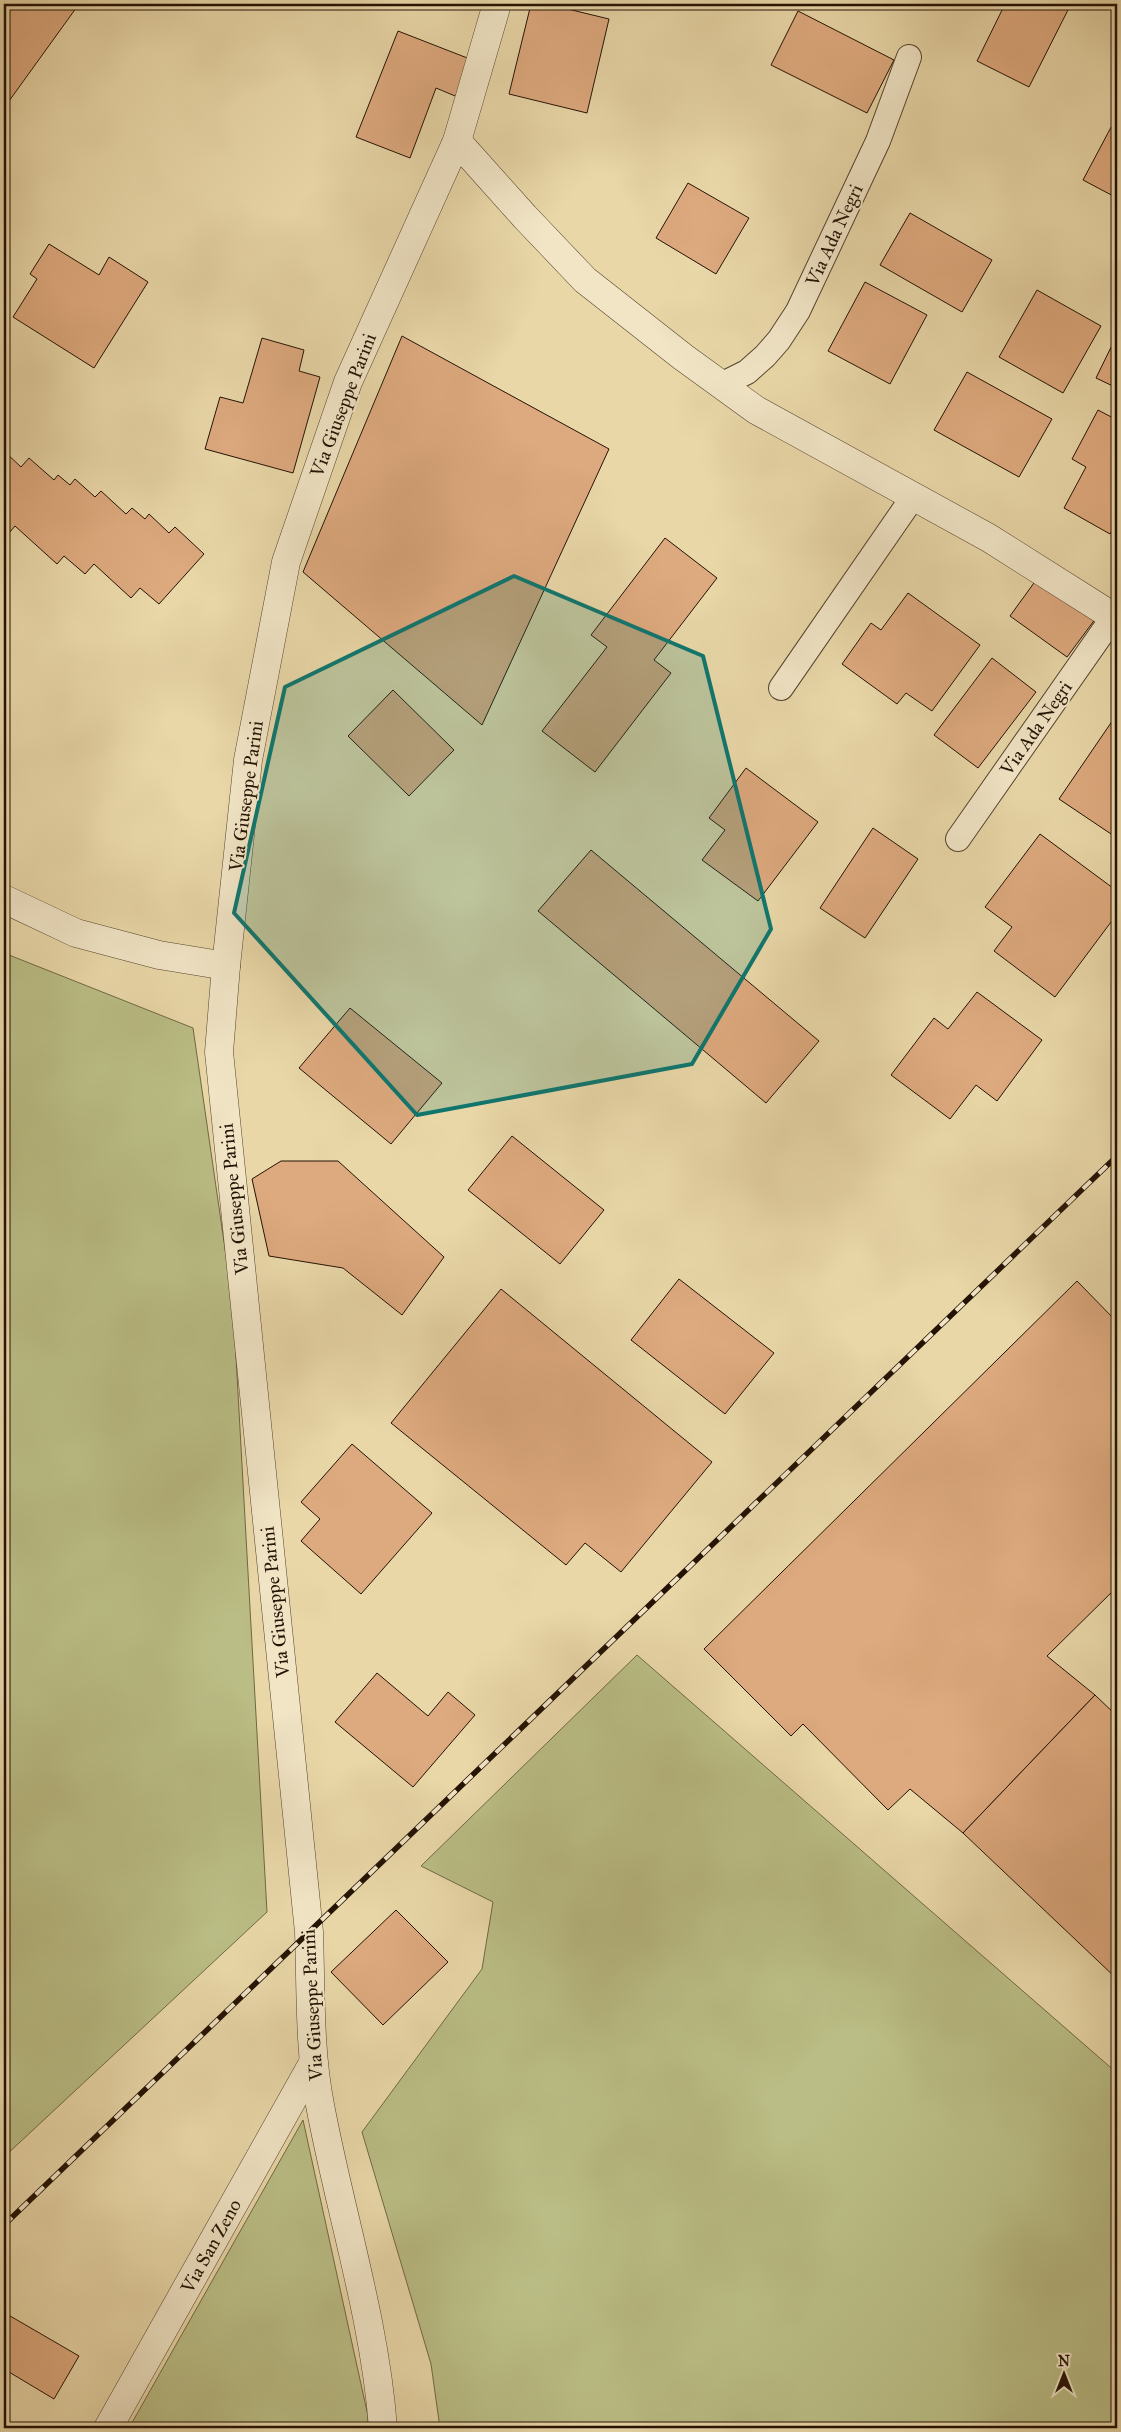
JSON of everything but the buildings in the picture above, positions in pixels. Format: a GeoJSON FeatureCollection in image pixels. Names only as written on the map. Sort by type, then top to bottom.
{"type":"FeatureCollection","features":[{"type":"Feature","properties":{"kind":"street","name":"Via Giuseppe Parini"},"geometry":{"type":"LineString","coordinates":[[383,2428],[382,2406],[366,2317],[319,2104],[313,2063],[309,1932],[220,1052],[226,966],[248,760],[286,562],[348,382],[457,141],[497,4]]}},
{"type":"Feature","properties":{"kind":"street","name":"Via Ada Negri"},"geometry":{"type":"LineString","coordinates":[[457,141],[585,280],[721,385],[756,410],[989,538],[1116,618]]}},
{"type":"Feature","properties":{"kind":"street"},"geometry":{"type":"LineString","coordinates":[[4,899],[76,933],[159,956],[226,966]]}},
{"type":"Feature","properties":{"kind":"street","name":"Via San Zeno"},"geometry":{"type":"LineString","coordinates":[[108,2428],[313,2063]]}},
{"type":"Feature","properties":{"kind":"lane","name":"Via Ada Negri"},"geometry":{"type":"LineString","coordinates":[[721,385],[746,372],[765,356],[779,340],[798,311],[878,141],[909,57]]}},
{"type":"Feature","properties":{"kind":"lane"},"geometry":{"type":"LineString","coordinates":[[781,688],[913,497]]}},
{"type":"Feature","properties":{"kind":"lane","name":"Via Ada Negri"},"geometry":{"type":"LineString","coordinates":[[958,839],[1116,618]]}},
{"type":"Feature","properties":{"kind":"highlighted area"},"geometry":{"type":"Polygon","coordinates":[[[514,576],[703,656],[771,929],[692,1064],[417,1115],[234,913],[285,687],[514,576]]]}},
{"type":"Feature","properties":{"kind":"green space"},"geometry":{"type":"Polygon","coordinates":[[[4,953],[193,1028],[233,1304],[267,1912],[4,2157],[4,953]]]}},
{"type":"Feature","properties":{"kind":"green space"},"geometry":{"type":"Polygon","coordinates":[[[637,1655],[1117,2073],[1117,2428],[440,2428],[431,2364],[362,2132],[482,1969],[493,1902],[421,1866],[637,1655]]]}},
{"type":"Feature","properties":{"kind":"green space"},"geometry":{"type":"Polygon","coordinates":[[[303,2120],[368,2416],[368,2428],[129,2428],[303,2120]]]}},
{"type":"Feature","properties":{"kind":"railway"},"geometry":{"type":"LineString","coordinates":[[4,2225],[1117,1156]]}}]}
